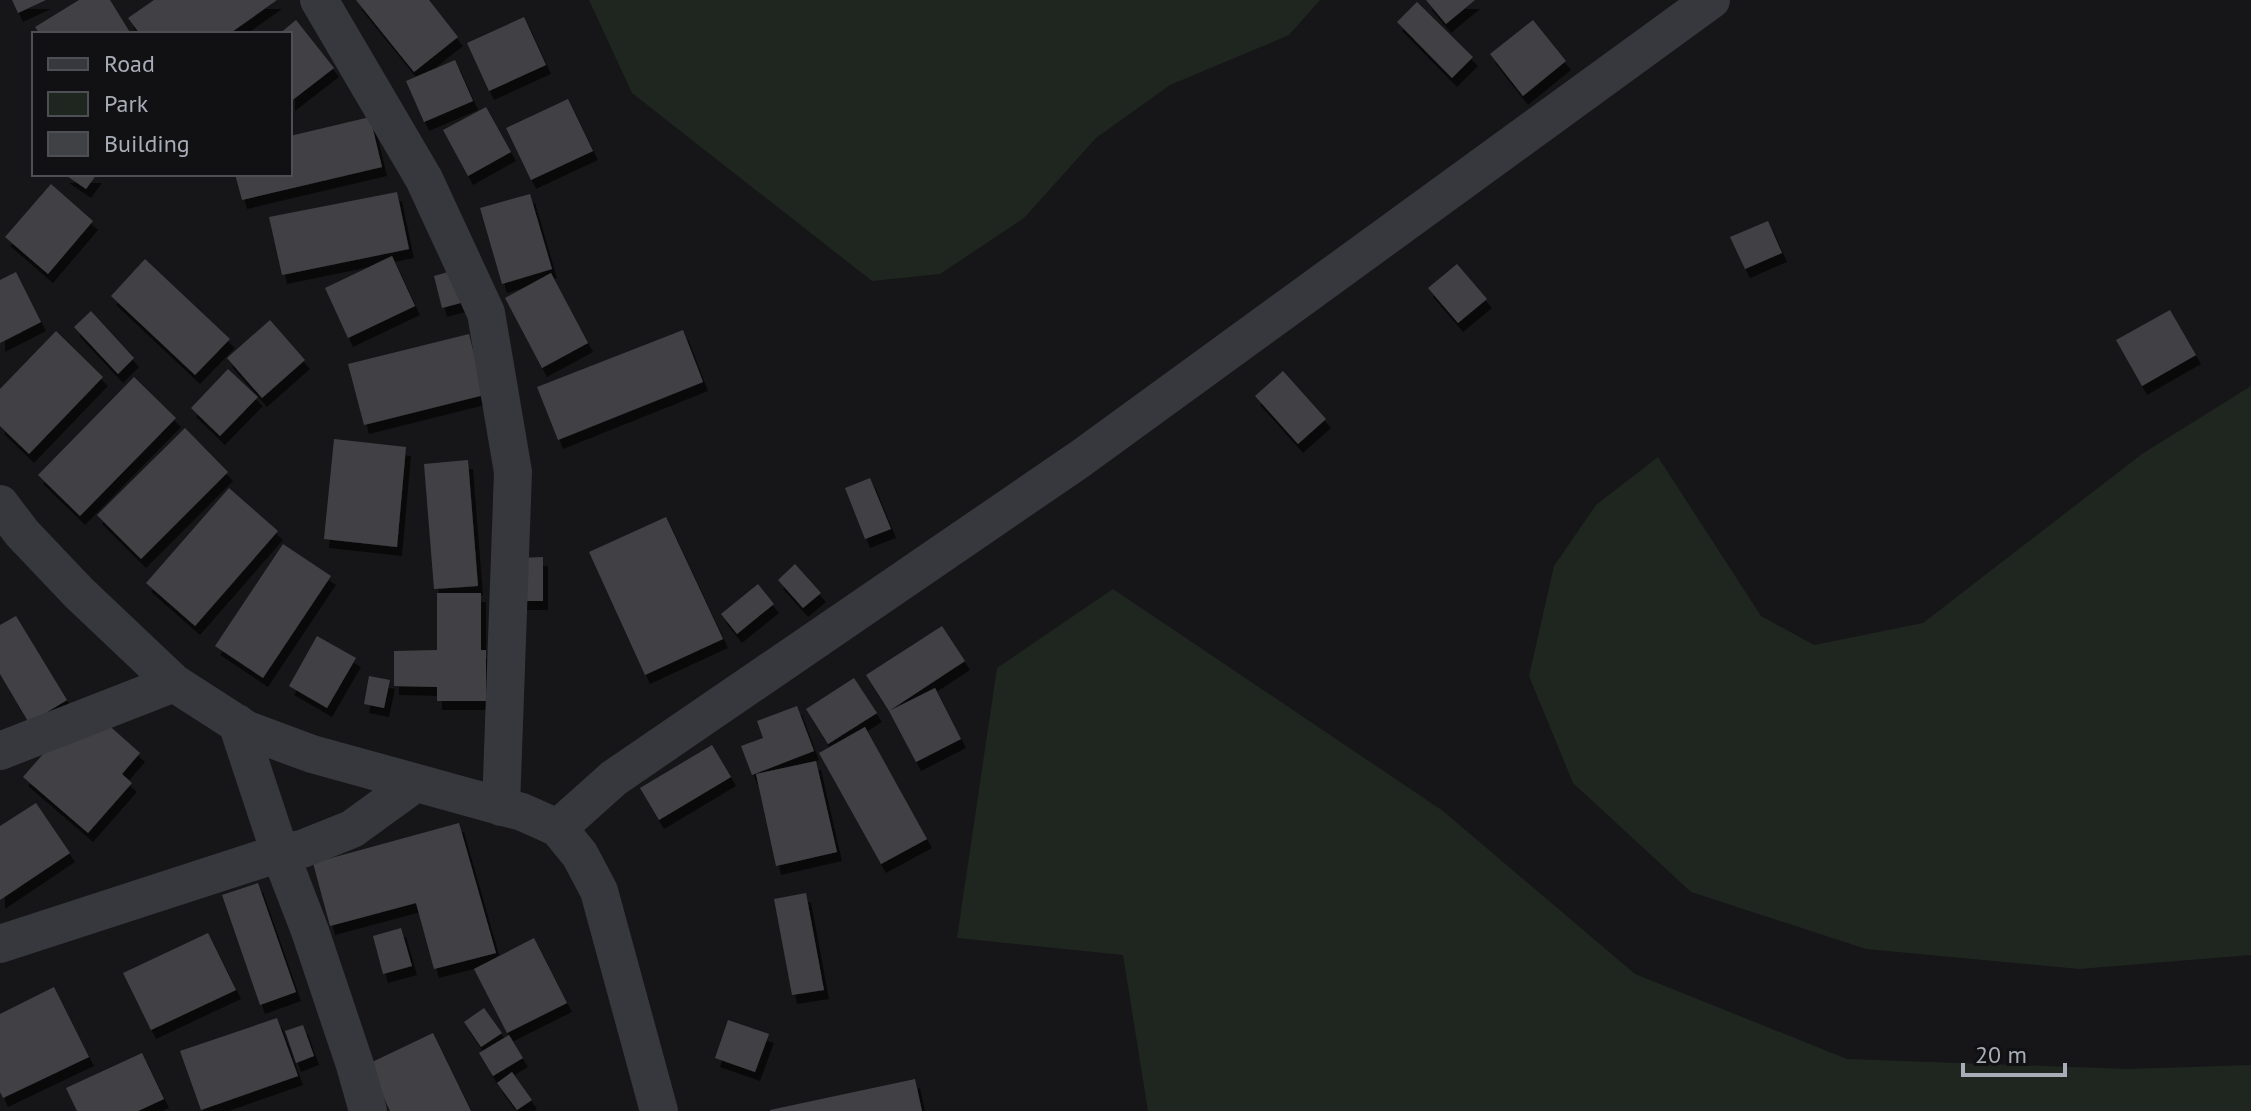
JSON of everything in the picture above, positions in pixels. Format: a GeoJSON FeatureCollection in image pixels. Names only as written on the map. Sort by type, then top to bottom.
{"type":"FeatureCollection","features":[{"type":"Feature","properties":{"kind":"street"},"geometry":{"type":"LineString","coordinates":[[319,0],[424,179],[486,313],[513,472],[501,807]]}},
{"type":"Feature","properties":{"kind":"street"},"geometry":{"type":"LineString","coordinates":[[558,828],[614,778],[1080,459],[1711,0]]}},
{"type":"Feature","properties":{"kind":"street"},"geometry":{"type":"LineString","coordinates":[[1,507],[79,593],[174,683],[247,730],[312,754],[522,812],[558,828],[580,855],[599,891],[659,1111]]}},
{"type":"Feature","properties":{"kind":"street"},"geometry":{"type":"LineString","coordinates":[[0,751],[174,683]]}},
{"type":"Feature","properties":{"kind":"street"},"geometry":{"type":"LineString","coordinates":[[237,723],[280,853],[310,931],[368,1111]]}},
{"type":"Feature","properties":{"kind":"street"},"geometry":{"type":"LineString","coordinates":[[0,944],[280,853],[302,849],[352,829],[414,784]]}},
{"type":"Feature","properties":{"kind":"green space"},"geometry":{"type":"Polygon","coordinates":[[[589,0],[1320,0],[1289,35],[1170,85],[1096,138],[1024,218],[940,274],[872,281],[632,93],[589,0]]]}},
{"type":"Feature","properties":{"kind":"green space"},"geometry":{"type":"Polygon","coordinates":[[[2251,386],[2251,955],[2079,969],[1866,949],[1691,892],[1573,783],[1529,676],[1554,566],[1596,505],[1658,457],[1761,616],[1814,645],[1923,623],[2142,454],[2251,386]]]}},
{"type":"Feature","properties":{"kind":"green space"},"geometry":{"type":"Polygon","coordinates":[[[1113,589],[1443,811],[1635,974],[1847,1059],[2127,1069],[2251,1065],[2251,1111],[1148,1111],[1123,955],[957,938],[997,668],[1113,589]]]}},
{"type":"Feature","properties":{"kind":"building"},"geometry":{"type":"Polygon","coordinates":[[[12,0],[46,0],[18,13],[12,0]]]}},
{"type":"Feature","properties":{"kind":"building"},"geometry":{"type":"Polygon","coordinates":[[[79,0],[110,0],[130,32],[39,32],[35,27],[79,0]]]}},
{"type":"Feature","properties":{"kind":"building"},"geometry":{"type":"Polygon","coordinates":[[[154,0],[277,0],[232,32],[138,32],[128,18],[154,0]]]}},
{"type":"Feature","properties":{"kind":"building"},"geometry":{"type":"Polygon","coordinates":[[[356,0],[429,0],[458,37],[414,72],[356,0]]]}},
{"type":"Feature","properties":{"kind":"building"},"geometry":{"type":"Polygon","coordinates":[[[1426,0],[1475,0],[1446,24],[1426,0]]]}},
{"type":"Feature","properties":{"kind":"building"},"geometry":{"type":"Polygon","coordinates":[[[1417,2],[1473,57],[1452,78],[1397,22],[1417,2]]]}},
{"type":"Feature","properties":{"kind":"building"},"geometry":{"type":"Polygon","coordinates":[[[524,17],[546,65],[489,91],[467,43],[524,17]]]}},
{"type":"Feature","properties":{"kind":"building"},"geometry":{"type":"Polygon","coordinates":[[[296,20],[334,68],[292,100],[292,32],[281,32],[296,20]]]}},
{"type":"Feature","properties":{"kind":"building"},"geometry":{"type":"Polygon","coordinates":[[[1533,20],[1566,61],[1523,96],[1490,54],[1533,20]]]}},
{"type":"Feature","properties":{"kind":"building"},"geometry":{"type":"Polygon","coordinates":[[[455,60],[473,101],[424,122],[406,81],[455,60]]]}},
{"type":"Feature","properties":{"kind":"building"},"geometry":{"type":"Polygon","coordinates":[[[568,99],[593,151],[531,180],[506,128],[568,99]]]}},
{"type":"Feature","properties":{"kind":"building"},"geometry":{"type":"Polygon","coordinates":[[[486,107],[511,152],[468,176],[443,130],[486,107]]]}},
{"type":"Feature","properties":{"kind":"building"},"geometry":{"type":"Polygon","coordinates":[[[370,117],[382,167],[242,200],[236,176],[292,176],[292,136],[370,117]]]}},
{"type":"Feature","properties":{"kind":"building"},"geometry":{"type":"Polygon","coordinates":[[[67,176],[96,176],[86,189],[67,176]]]}},
{"type":"Feature","properties":{"kind":"building"},"geometry":{"type":"Polygon","coordinates":[[[51,184],[93,221],[48,274],[5,237],[51,184]]]}},
{"type":"Feature","properties":{"kind":"building"},"geometry":{"type":"Polygon","coordinates":[[[397,192],[409,249],[282,275],[269,217],[397,192]]]}},
{"type":"Feature","properties":{"kind":"building"},"geometry":{"type":"Polygon","coordinates":[[[530,194],[552,269],[502,284],[480,208],[530,194]]]}},
{"type":"Feature","properties":{"kind":"building"},"geometry":{"type":"Polygon","coordinates":[[[1768,221],[1782,253],[1745,269],[1730,237],[1768,221]]]}},
{"type":"Feature","properties":{"kind":"building"},"geometry":{"type":"Polygon","coordinates":[[[392,256],[415,306],[348,338],[325,288],[392,256]]]}},
{"type":"Feature","properties":{"kind":"building"},"geometry":{"type":"Polygon","coordinates":[[[145,259],[230,339],[195,375],[111,296],[145,259]]]}},
{"type":"Feature","properties":{"kind":"building"},"geometry":{"type":"Polygon","coordinates":[[[1457,264],[1487,299],[1458,323],[1428,288],[1457,264]]]}},
{"type":"Feature","properties":{"kind":"building"},"geometry":{"type":"Polygon","coordinates":[[[459,269],[468,301],[442,308],[434,276],[459,269]]]}},
{"type":"Feature","properties":{"kind":"building"},"geometry":{"type":"Polygon","coordinates":[[[16,272],[41,322],[0,343],[0,280],[16,272]]]}},
{"type":"Feature","properties":{"kind":"building"},"geometry":{"type":"Polygon","coordinates":[[[551,273],[588,343],[542,368],[505,298],[551,273]]]}},
{"type":"Feature","properties":{"kind":"building"},"geometry":{"type":"Polygon","coordinates":[[[2170,310],[2196,355],[2142,386],[2116,340],[2170,310]]]}},
{"type":"Feature","properties":{"kind":"building"},"geometry":{"type":"Polygon","coordinates":[[[91,311],[134,358],[118,374],[74,327],[91,311]]]}},
{"type":"Feature","properties":{"kind":"building"},"geometry":{"type":"Polygon","coordinates":[[[270,320],[305,360],[262,398],[227,358],[270,320]]]}},
{"type":"Feature","properties":{"kind":"building"},"geometry":{"type":"Polygon","coordinates":[[[683,330],[703,382],[558,440],[537,387],[683,330]]]}},
{"type":"Feature","properties":{"kind":"building"},"geometry":{"type":"Polygon","coordinates":[[[56,331],[103,377],[29,454],[0,426],[0,389],[56,331]]]}},
{"type":"Feature","properties":{"kind":"building"},"geometry":{"type":"Polygon","coordinates":[[[469,334],[484,395],[364,425],[348,364],[469,334]]]}},
{"type":"Feature","properties":{"kind":"building"},"geometry":{"type":"Polygon","coordinates":[[[228,369],[258,397],[220,436],[191,408],[228,369]]]}},
{"type":"Feature","properties":{"kind":"building"},"geometry":{"type":"Polygon","coordinates":[[[1283,371],[1326,419],[1298,444],[1255,396],[1283,371]]]}},
{"type":"Feature","properties":{"kind":"building"},"geometry":{"type":"Polygon","coordinates":[[[134,377],[176,418],[80,516],[38,475],[134,377]]]}},
{"type":"Feature","properties":{"kind":"building"},"geometry":{"type":"Polygon","coordinates":[[[185,428],[228,472],[141,559],[97,515],[185,428]]]}},
{"type":"Feature","properties":{"kind":"building"},"geometry":{"type":"Polygon","coordinates":[[[334,439],[406,447],[397,547],[324,539],[334,439]]]}},
{"type":"Feature","properties":{"kind":"building"},"geometry":{"type":"Polygon","coordinates":[[[468,460],[478,586],[434,589],[424,464],[468,460]]]}},
{"type":"Feature","properties":{"kind":"building"},"geometry":{"type":"Polygon","coordinates":[[[870,478],[891,529],[865,539],[845,488],[870,478]]]}},
{"type":"Feature","properties":{"kind":"building"},"geometry":{"type":"Polygon","coordinates":[[[229,488],[278,531],[195,626],[146,583],[229,488]]]}},
{"type":"Feature","properties":{"kind":"building"},"geometry":{"type":"Polygon","coordinates":[[[666,517],[723,639],[645,675],[589,552],[666,517]]]}},
{"type":"Feature","properties":{"kind":"building"},"geometry":{"type":"Polygon","coordinates":[[[283,544],[331,576],[263,678],[215,646],[283,544]]]}},
{"type":"Feature","properties":{"kind":"building"},"geometry":{"type":"Polygon","coordinates":[[[543,557],[543,601],[519,601],[519,558],[543,557]]]}},
{"type":"Feature","properties":{"kind":"building"},"geometry":{"type":"Polygon","coordinates":[[[795,564],[821,593],[803,608],[778,580],[795,564]]]}},
{"type":"Feature","properties":{"kind":"building"},"geometry":{"type":"Polygon","coordinates":[[[758,584],[774,604],[737,634],[721,614],[758,584]]]}},
{"type":"Feature","properties":{"kind":"building"},"geometry":{"type":"Polygon","coordinates":[[[437,593],[481,593],[481,650],[486,650],[486,701],[437,701],[437,687],[394,686],[394,651],[437,650],[437,593]]]}},
{"type":"Feature","properties":{"kind":"building"},"geometry":{"type":"Polygon","coordinates":[[[16,616],[67,700],[29,723],[0,674],[0,625],[16,616]]]}},
{"type":"Feature","properties":{"kind":"building"},"geometry":{"type":"Polygon","coordinates":[[[942,626],[965,661],[889,711],[866,675],[942,626]]]}},
{"type":"Feature","properties":{"kind":"building"},"geometry":{"type":"Polygon","coordinates":[[[317,636],[356,658],[327,708],[289,686],[317,636]]]}},
{"type":"Feature","properties":{"kind":"building"},"geometry":{"type":"Polygon","coordinates":[[[369,676],[390,680],[384,708],[364,704],[369,676]]]}},
{"type":"Feature","properties":{"kind":"building"},"geometry":{"type":"Polygon","coordinates":[[[854,678],[877,713],[828,744],[806,709],[854,678]]]}},
{"type":"Feature","properties":{"kind":"building"},"geometry":{"type":"Polygon","coordinates":[[[935,688],[961,739],[916,762],[889,711],[935,688]]]}},
{"type":"Feature","properties":{"kind":"building"},"geometry":{"type":"Polygon","coordinates":[[[86,705],[140,753],[122,774],[132,783],[88,833],[23,777],[86,705]]]}},
{"type":"Feature","properties":{"kind":"building"},"geometry":{"type":"Polygon","coordinates":[[[797,706],[814,751],[752,775],[741,746],[763,738],[757,721],[797,706]]]}},
{"type":"Feature","properties":{"kind":"building"},"geometry":{"type":"Polygon","coordinates":[[[865,727],[927,839],[881,864],[819,753],[865,727]]]}},
{"type":"Feature","properties":{"kind":"building"},"geometry":{"type":"Polygon","coordinates":[[[712,745],[731,777],[659,820],[640,788],[712,745]]]}},
{"type":"Feature","properties":{"kind":"building"},"geometry":{"type":"Polygon","coordinates":[[[816,761],[837,852],[776,866],[756,774],[816,761]]]}},
{"type":"Feature","properties":{"kind":"building"},"geometry":{"type":"Polygon","coordinates":[[[36,803],[70,853],[0,900],[0,826],[36,803]]]}},
{"type":"Feature","properties":{"kind":"building"},"geometry":{"type":"Polygon","coordinates":[[[459,823],[496,953],[434,969],[416,903],[330,926],[313,863],[459,823]]]}},
{"type":"Feature","properties":{"kind":"building"},"geometry":{"type":"Polygon","coordinates":[[[258,883],[296,992],[260,1005],[222,895],[258,883]]]}},
{"type":"Feature","properties":{"kind":"building"},"geometry":{"type":"Polygon","coordinates":[[[806,893],[824,990],[792,995],[774,899],[806,893]]]}},
{"type":"Feature","properties":{"kind":"building"},"geometry":{"type":"Polygon","coordinates":[[[401,928],[412,966],[383,974],[373,936],[401,928]]]}},
{"type":"Feature","properties":{"kind":"building"},"geometry":{"type":"Polygon","coordinates":[[[208,933],[236,990],[151,1030],[123,973],[208,933]]]}},
{"type":"Feature","properties":{"kind":"building"},"geometry":{"type":"Polygon","coordinates":[[[534,938],[567,1003],[507,1033],[474,969],[534,938]]]}},
{"type":"Feature","properties":{"kind":"building"},"geometry":{"type":"Polygon","coordinates":[[[54,987],[89,1057],[3,1098],[0,1092],[0,1014],[54,987]]]}},
{"type":"Feature","properties":{"kind":"building"},"geometry":{"type":"Polygon","coordinates":[[[484,1008],[502,1033],[481,1047],[464,1022],[484,1008]]]}},
{"type":"Feature","properties":{"kind":"building"},"geometry":{"type":"Polygon","coordinates":[[[277,1018],[298,1076],[201,1110],[180,1051],[277,1018]]]}},
{"type":"Feature","properties":{"kind":"building"},"geometry":{"type":"Polygon","coordinates":[[[728,1020],[769,1034],[755,1072],[715,1058],[728,1020]]]}},
{"type":"Feature","properties":{"kind":"building"},"geometry":{"type":"Polygon","coordinates":[[[303,1025],[314,1056],[296,1063],[285,1031],[303,1025]]]}},
{"type":"Feature","properties":{"kind":"building"},"geometry":{"type":"Polygon","coordinates":[[[433,1033],[471,1111],[390,1111],[368,1064],[433,1033]]]}},
{"type":"Feature","properties":{"kind":"building"},"geometry":{"type":"Polygon","coordinates":[[[509,1035],[523,1058],[493,1076],[479,1053],[509,1035]]]}},
{"type":"Feature","properties":{"kind":"building"},"geometry":{"type":"Polygon","coordinates":[[[142,1053],[164,1099],[138,1111],[77,1111],[66,1088],[142,1053]]]}},
{"type":"Feature","properties":{"kind":"building"},"geometry":{"type":"Polygon","coordinates":[[[512,1072],[532,1100],[517,1110],[497,1083],[512,1072]]]}},
{"type":"Feature","properties":{"kind":"building"},"geometry":{"type":"Polygon","coordinates":[[[915,1079],[922,1111],[770,1111],[770,1110],[915,1079]]]}}]}
